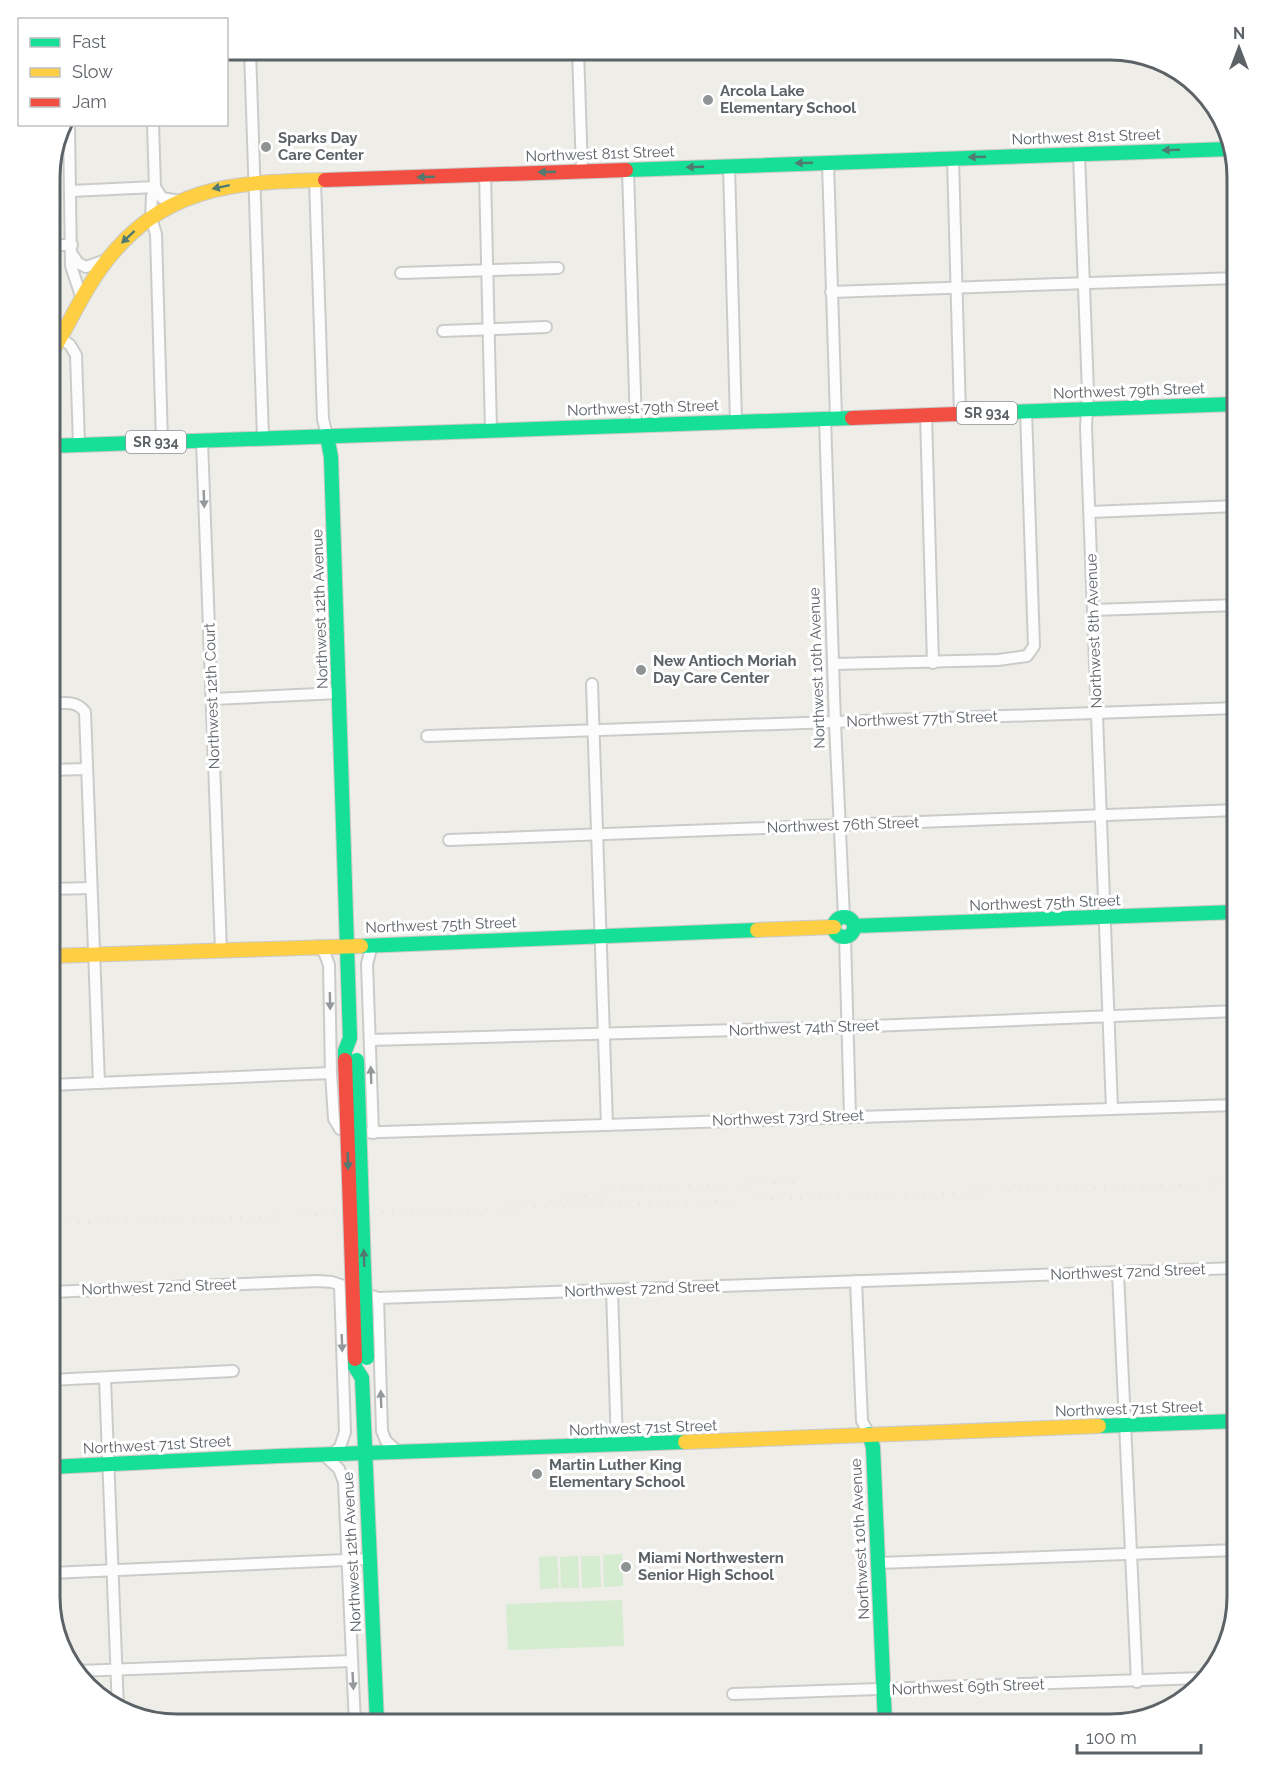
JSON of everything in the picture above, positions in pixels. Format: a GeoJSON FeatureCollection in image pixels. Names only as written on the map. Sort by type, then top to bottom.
{"type":"FeatureCollection","features":[{"type":"Feature","properties":{"kind":"main road","name":"Northwest 81st Street"},"geometry":{"type":"LineString","coordinates":[[61,338],[82,298],[108,259],[128,236],[151,218],[180,201],[217,188],[254,183],[315,180],[1223,148]]}},
{"type":"Feature","properties":{"kind":"main road","name":"Northwest 79th Street"},"geometry":{"type":"LineString","coordinates":[[60,446],[1227,404]]}},
{"type":"Feature","properties":{"kind":"main road","name":"Northwest 12th Avenue"},"geometry":{"type":"LineString","coordinates":[[327,436],[331,457],[350,1038],[357,1052],[351,1060],[361,1358],[367,1367],[362,1378],[364,1453],[377,1714]]}},
{"type":"Feature","properties":{"kind":"main road","name":"Northwest 75th Street"},"geometry":{"type":"LineString","coordinates":[[60,956],[834,927],[838,919],[848,927],[1227,912]]}},
{"type":"Feature","properties":{"kind":"main road","name":"Northwest 71st Street"},"geometry":{"type":"LineString","coordinates":[[60,1466],[327,1454],[617,1446],[869,1434],[1227,1421]]}},
{"type":"Feature","properties":{"kind":"main road","name":"Northwest 10th Avenue"},"geometry":{"type":"LineString","coordinates":[[869,1434],[873,1448],[884,1714]]}},
{"type":"Feature","properties":{"kind":"street"},"geometry":{"type":"LineString","coordinates":[[250,60],[263,438]]}},
{"type":"Feature","properties":{"kind":"street"},"geometry":{"type":"LineString","coordinates":[[578,60],[582,171]]}},
{"type":"Feature","properties":{"kind":"street"},"geometry":{"type":"LineString","coordinates":[[153,126],[155,187],[152,195],[151,218],[156,234],[162,442]]}},
{"type":"Feature","properties":{"kind":"street"},"geometry":{"type":"LineString","coordinates":[[69,131],[71,266],[82,298]]}},
{"type":"Feature","properties":{"kind":"street","name":"Northwest 8th Avenue"},"geometry":{"type":"LineString","coordinates":[[1079,154],[1112,1109]]}},
{"type":"Feature","properties":{"kind":"street"},"geometry":{"type":"LineString","coordinates":[[954,158],[960,414]]}},
{"type":"Feature","properties":{"kind":"street","name":"Northwest 10th Avenue"},"geometry":{"type":"LineString","coordinates":[[828,163],[835,723],[848,927],[850,1116]]}},
{"type":"Feature","properties":{"kind":"street"},"geometry":{"type":"LineString","coordinates":[[729,166],[736,422]]}},
{"type":"Feature","properties":{"kind":"street"},"geometry":{"type":"LineString","coordinates":[[628,170],[636,425]]}},
{"type":"Feature","properties":{"kind":"street"},"geometry":{"type":"LineString","coordinates":[[484,174],[491,431]]}},
{"type":"Feature","properties":{"kind":"street","name":"Northwest 12th Avenue"},"geometry":{"type":"LineString","coordinates":[[315,180],[323,419],[327,436]]}},
{"type":"Feature","properties":{"kind":"street"},"geometry":{"type":"LineString","coordinates":[[71,191],[155,187]]}},
{"type":"Feature","properties":{"kind":"street"},"geometry":{"type":"LineString","coordinates":[[155,187],[162,198],[180,201]]}},
{"type":"Feature","properties":{"kind":"street"},"geometry":{"type":"LineString","coordinates":[[60,247],[72,249]]}},
{"type":"Feature","properties":{"kind":"street"},"geometry":{"type":"LineString","coordinates":[[72,249],[78,263],[86,267],[108,259]]}},
{"type":"Feature","properties":{"kind":"street"},"geometry":{"type":"LineString","coordinates":[[401,273],[558,268]]}},
{"type":"Feature","properties":{"kind":"street"},"geometry":{"type":"LineString","coordinates":[[831,292],[1227,278]]}},
{"type":"Feature","properties":{"kind":"street"},"geometry":{"type":"LineString","coordinates":[[442,331],[546,327]]}},
{"type":"Feature","properties":{"kind":"street"},"geometry":{"type":"LineString","coordinates":[[61,338],[76,355],[79,445]]}},
{"type":"Feature","properties":{"kind":"street"},"geometry":{"type":"LineString","coordinates":[[834,664],[933,663],[998,660],[1027,656],[1034,646],[1026,411]]}},
{"type":"Feature","properties":{"kind":"street"},"geometry":{"type":"LineString","coordinates":[[926,415],[933,663]]}},
{"type":"Feature","properties":{"kind":"street","name":"Northwest 12th Court"},"geometry":{"type":"LineString","coordinates":[[202,441],[221,951]]}},
{"type":"Feature","properties":{"kind":"street"},"geometry":{"type":"LineString","coordinates":[[1090,512],[1227,506]]}},
{"type":"Feature","properties":{"kind":"street"},"geometry":{"type":"LineString","coordinates":[[1094,610],[1227,605]]}},
{"type":"Feature","properties":{"kind":"street"},"geometry":{"type":"LineString","coordinates":[[592,684],[607,1125]]}},
{"type":"Feature","properties":{"kind":"street"},"geometry":{"type":"LineString","coordinates":[[213,699],[339,693]]}},
{"type":"Feature","properties":{"kind":"street"},"geometry":{"type":"LineString","coordinates":[[60,704],[73,703],[81,706],[85,712],[99,1083]]}},
{"type":"Feature","properties":{"kind":"street","name":"Northwest 77th Street"},"geometry":{"type":"LineString","coordinates":[[427,736],[1227,708]]}},
{"type":"Feature","properties":{"kind":"street"},"geometry":{"type":"LineString","coordinates":[[60,770],[87,770]]}},
{"type":"Feature","properties":{"kind":"street","name":"Northwest 76th Street"},"geometry":{"type":"LineString","coordinates":[[450,840],[1227,810]]}},
{"type":"Feature","properties":{"kind":"street"},"geometry":{"type":"LineString","coordinates":[[60,889],[91,888]]}},
{"type":"Feature","properties":{"kind":"street"},"geometry":{"type":"LineString","coordinates":[[372,945],[367,964],[373,1133]]}},
{"type":"Feature","properties":{"kind":"street"},"geometry":{"type":"LineString","coordinates":[[60,1085],[331,1073],[329,965],[325,954],[318,946]]}},
{"type":"Feature","properties":{"kind":"street","name":"Northwest 74th Street"},"geometry":{"type":"LineString","coordinates":[[370,1040],[848,1027],[1227,1011]]}},
{"type":"Feature","properties":{"kind":"street","name":"Northwest 73rd Street"},"geometry":{"type":"LineString","coordinates":[[331,1073],[334,1119],[340,1129],[350,1133],[1227,1105]]}},
{"type":"Feature","properties":{"kind":"street","name":"Northwest 72nd Street"},"geometry":{"type":"LineString","coordinates":[[60,1292],[318,1281],[340,1285],[378,1298],[1227,1268]]}},
{"type":"Feature","properties":{"kind":"street"},"geometry":{"type":"LineString","coordinates":[[1118,1273],[1137,1682]]}},
{"type":"Feature","properties":{"kind":"street","name":"Northwest 10th Avenue"},"geometry":{"type":"LineString","coordinates":[[856,1281],[862,1421],[869,1434]]}},
{"type":"Feature","properties":{"kind":"street","name":"Northwest 12th Avenue"},"geometry":{"type":"LineString","coordinates":[[340,1285],[345,1432],[340,1447],[327,1454],[342,1474],[355,1714]]}},
{"type":"Feature","properties":{"kind":"street"},"geometry":{"type":"LineString","coordinates":[[612,1290],[617,1446]]}},
{"type":"Feature","properties":{"kind":"street"},"geometry":{"type":"LineString","coordinates":[[378,1298],[382,1431],[386,1441],[398,1452]]}},
{"type":"Feature","properties":{"kind":"street"},"geometry":{"type":"LineString","coordinates":[[60,1380],[233,1371]]}},
{"type":"Feature","properties":{"kind":"street"},"geometry":{"type":"LineString","coordinates":[[105,1379],[117,1697]]}},
{"type":"Feature","properties":{"kind":"street"},"geometry":{"type":"LineString","coordinates":[[878,1563],[1227,1551]]}},
{"type":"Feature","properties":{"kind":"street"},"geometry":{"type":"LineString","coordinates":[[60,1573],[369,1559]]}},
{"type":"Feature","properties":{"kind":"street"},"geometry":{"type":"LineString","coordinates":[[86,1671],[352,1661]]}},
{"type":"Feature","properties":{"kind":"street","name":"Northwest 69th Street"},"geometry":{"type":"LineString","coordinates":[[733,1694],[1194,1679]]}},
{"type":"Feature","properties":{"kind":"green space"},"geometry":{"type":"Polygon","coordinates":[[[622,1554],[623,1586],[604,1587],[603,1555],[622,1554]]]}},
{"type":"Feature","properties":{"kind":"green space"},"geometry":{"type":"Polygon","coordinates":[[[557,1556],[559,1588],[540,1589],[539,1557],[557,1556]]]}},
{"type":"Feature","properties":{"kind":"green space"},"geometry":{"type":"Polygon","coordinates":[[[578,1556],[579,1588],[561,1588],[560,1557],[578,1556]]]}},
{"type":"Feature","properties":{"kind":"green space"},"geometry":{"type":"Polygon","coordinates":[[[581,1556],[600,1556],[601,1587],[582,1588],[581,1556]]]}},
{"type":"Feature","properties":{"kind":"green space"},"geometry":{"type":"Polygon","coordinates":[[[622,1600],[624,1646],[508,1650],[506,1604],[622,1600]]]}},
{"type":"Feature","properties":{"kind":"railway"},"geometry":{"type":"LineString","coordinates":[[566,1200],[624,1188],[802,1182]]}},
{"type":"Feature","properties":{"kind":"railway"},"geometry":{"type":"LineString","coordinates":[[60,1224],[1227,1183]]}},
{"type":"Feature","properties":{"kind":"traffic: fast"},"geometry":{"type":"LineString","coordinates":[[626,170],[1224,149]]}},
{"type":"Feature","properties":{"kind":"traffic: fast"},"geometry":{"type":"LineString","coordinates":[[1010,412],[1227,404]]}},
{"type":"Feature","properties":{"kind":"traffic: fast"},"geometry":{"type":"LineString","coordinates":[[60,446],[852,418]]}},
{"type":"Feature","properties":{"kind":"traffic: fast"},"geometry":{"type":"LineString","coordinates":[[327,436],[331,457],[350,1038],[345,1051],[345,1060]]}},
{"type":"Feature","properties":{"kind":"traffic: fast"},"geometry":{"type":"LineString","coordinates":[[854,926],[1227,912]]}},
{"type":"Feature","properties":{"kind":"traffic: fast"},"geometry":{"type":"LineString","coordinates":[[844,917],[851,920],[854,927],[851,934],[844,937],[837,934],[834,927],[837,920],[844,917]]}},
{"type":"Feature","properties":{"kind":"traffic: fast"},"geometry":{"type":"LineString","coordinates":[[361,946],[757,930]]}},
{"type":"Feature","properties":{"kind":"traffic: fast"},"geometry":{"type":"LineString","coordinates":[[357,1060],[367,1358]]}},
{"type":"Feature","properties":{"kind":"traffic: fast"},"geometry":{"type":"LineString","coordinates":[[355,1359],[355,1367],[362,1378],[377,1714]]}},
{"type":"Feature","properties":{"kind":"traffic: fast"},"geometry":{"type":"LineString","coordinates":[[1099,1426],[1227,1421]]}},
{"type":"Feature","properties":{"kind":"traffic: fast"},"geometry":{"type":"LineString","coordinates":[[869,1434],[873,1447],[885,1714]]}},
{"type":"Feature","properties":{"kind":"traffic: fast"},"geometry":{"type":"LineString","coordinates":[[60,1467],[279,1456],[685,1442]]}},
{"type":"Feature","properties":{"kind":"traffic: slow"},"geometry":{"type":"LineString","coordinates":[[60,338],[101,268],[124,241],[148,220],[173,205],[200,194],[229,187],[259,183],[325,180]]}},
{"type":"Feature","properties":{"kind":"traffic: slow"},"geometry":{"type":"LineString","coordinates":[[757,930],[834,927]]}},
{"type":"Feature","properties":{"kind":"traffic: slow"},"geometry":{"type":"LineString","coordinates":[[60,956],[361,946]]}},
{"type":"Feature","properties":{"kind":"traffic: slow"},"geometry":{"type":"LineString","coordinates":[[685,1442],[1099,1426]]}},
{"type":"Feature","properties":{"kind":"traffic: jam"},"geometry":{"type":"LineString","coordinates":[[325,180],[626,170]]}},
{"type":"Feature","properties":{"kind":"traffic: jam"},"geometry":{"type":"LineString","coordinates":[[852,418],[1010,412]]}},
{"type":"Feature","properties":{"kind":"traffic: jam"},"geometry":{"type":"LineString","coordinates":[[345,1060],[355,1359]]}},
{"type":"Feature","properties":{"kind":"place","name":"Arcola Lake Elementary School"},"geometry":{"type":"Point","coordinates":[708,100]}},
{"type":"Feature","properties":{"kind":"place","name":"Sparks Day Care Center"},"geometry":{"type":"Point","coordinates":[266,147]}},
{"type":"Feature","properties":{"kind":"place","name":"New Antioch Moriah Day Care Center"},"geometry":{"type":"Point","coordinates":[641,670]}},
{"type":"Feature","properties":{"kind":"place","name":"Martin Luther King Elementary School"},"geometry":{"type":"Point","coordinates":[537,1474]}},
{"type":"Feature","properties":{"kind":"place","name":"Miami Northwestern Senior High School"},"geometry":{"type":"Point","coordinates":[626,1567]}}]}
